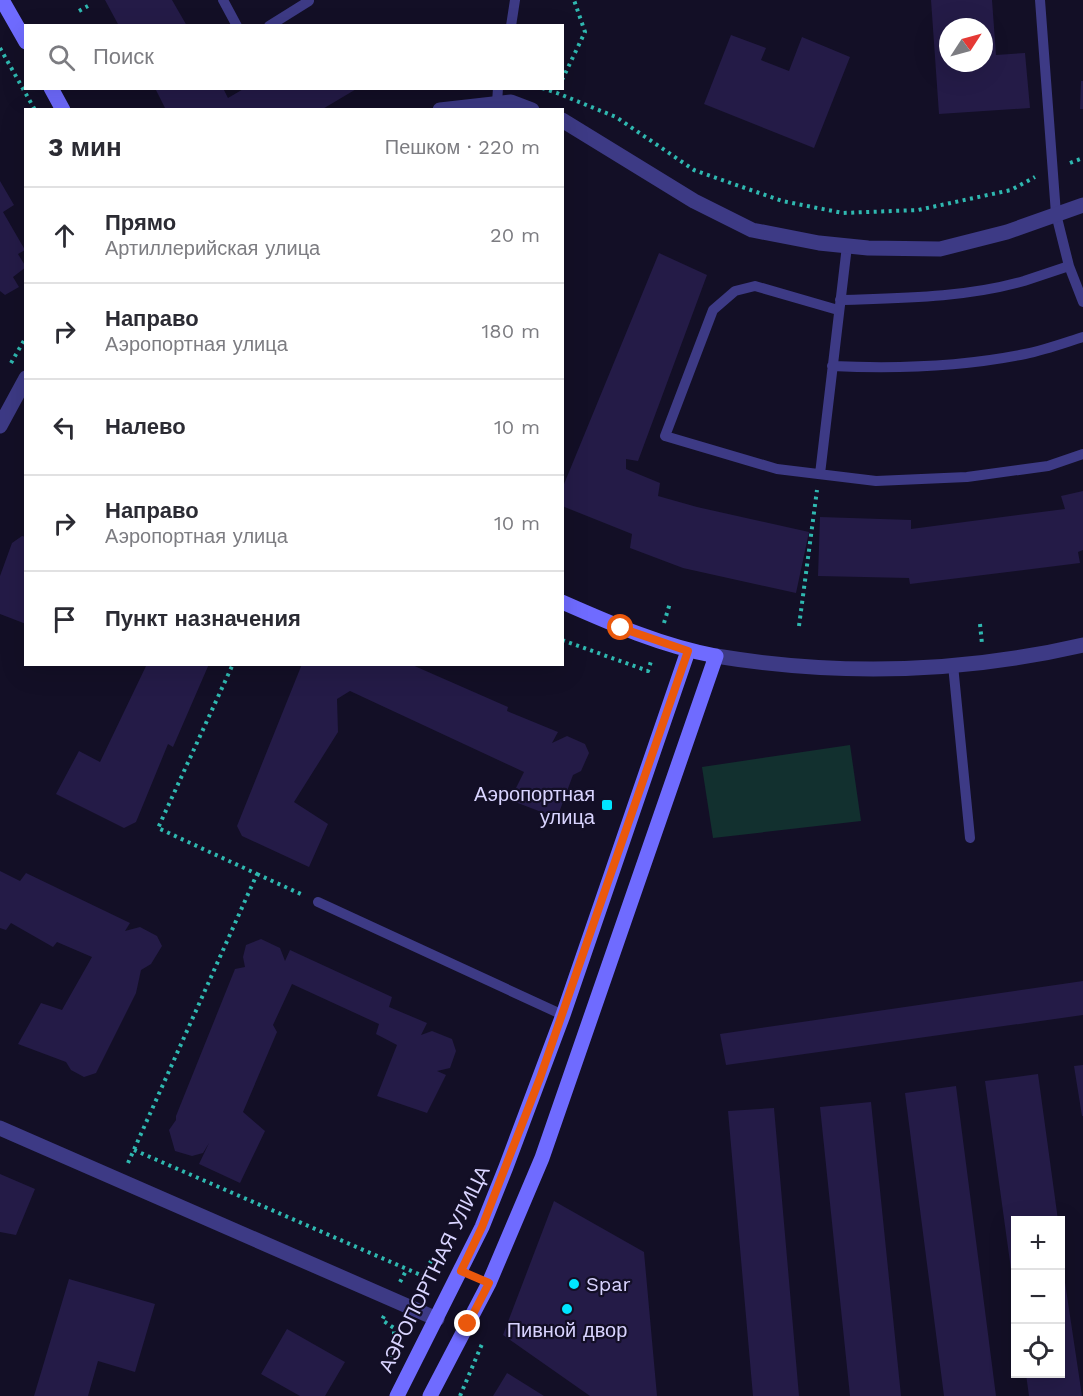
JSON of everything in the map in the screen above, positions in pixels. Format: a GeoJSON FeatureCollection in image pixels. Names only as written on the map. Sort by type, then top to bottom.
{"type":"FeatureCollection","features":[{"type":"Feature","properties":{"kind":"main road"},"geometry":{"type":"LineString","coordinates":[[2,0],[24,38]]}},
{"type":"Feature","properties":{"kind":"main road"},"geometry":{"type":"LineString","coordinates":[[52,90],[62,108]]}},
{"type":"Feature","properties":{"kind":"main road"},"geometry":{"type":"LineString","coordinates":[[430,1396],[489,1283],[542,1158],[716,656],[688,651],[621,628],[564,603]]}},
{"type":"Feature","properties":{"kind":"main road","name":"АЭРОПОРТНАЯ УЛИЦА"},"geometry":{"type":"LineString","coordinates":[[397,1396],[482,1227],[506,1167],[563,1015],[688,651]]}},
{"type":"Feature","properties":{"kind":"street"},"geometry":{"type":"LineString","coordinates":[[448,108],[497,96],[527,108]]}},
{"type":"Feature","properties":{"kind":"street"},"geometry":{"type":"LineString","coordinates":[[564,121],[694,201],[752,230],[819,243],[940,249],[1007,232],[1083,205]]}},
{"type":"Feature","properties":{"kind":"street"},"geometry":{"type":"LineString","coordinates":[[0,426],[24,382]]}},
{"type":"Feature","properties":{"kind":"street"},"geometry":{"type":"LineString","coordinates":[[716,656],[798,667],[883,670],[984,663],[1083,645]]}},
{"type":"Feature","properties":{"kind":"street"},"geometry":{"type":"LineString","coordinates":[[0,1128],[437,1319]]}},
{"type":"Feature","properties":{"kind":"lane"},"geometry":{"type":"LineString","coordinates":[[223,0],[236,24]]}},
{"type":"Feature","properties":{"kind":"lane"},"geometry":{"type":"LineString","coordinates":[[511,24],[515,0]]}},
{"type":"Feature","properties":{"kind":"lane"},"geometry":{"type":"LineString","coordinates":[[1040,0],[1056,214],[1069,266],[1083,302]]}},
{"type":"Feature","properties":{"kind":"lane"},"geometry":{"type":"LineString","coordinates":[[272,24],[309,1]]}},
{"type":"Feature","properties":{"kind":"lane"},"geometry":{"type":"LineString","coordinates":[[820,474],[847,246]]}},
{"type":"Feature","properties":{"kind":"lane"},"geometry":{"type":"LineString","coordinates":[[1069,266],[1023,281],[971,291],[839,305],[755,286],[735,291],[713,310],[665,436],[777,469],[876,481],[967,477],[1048,466],[1083,454]]}},
{"type":"Feature","properties":{"kind":"lane"},"geometry":{"type":"LineString","coordinates":[[832,366],[881,368],[962,364],[1027,354],[1083,337]]}},
{"type":"Feature","properties":{"kind":"lane"},"geometry":{"type":"LineString","coordinates":[[953,665],[970,838]]}},
{"type":"Feature","properties":{"kind":"lane"},"geometry":{"type":"LineString","coordinates":[[318,902],[563,1015]]}},
{"type":"Feature","properties":{"kind":"path"},"geometry":{"type":"LineString","coordinates":[[564,76],[585,32],[574,0]]}},
{"type":"Feature","properties":{"kind":"path"},"geometry":{"type":"LineString","coordinates":[[79,11],[88,6]]}},
{"type":"Feature","properties":{"kind":"path"},"geometry":{"type":"LineString","coordinates":[[0,48],[34,108]]}},
{"type":"Feature","properties":{"kind":"path"},"geometry":{"type":"LineString","coordinates":[[557,91],[615,117],[694,170],[782,201],[843,213],[918,210],[1011,190],[1053,168],[1083,158]]}},
{"type":"Feature","properties":{"kind":"path"},"geometry":{"type":"LineString","coordinates":[[10,364],[24,340]]}},
{"type":"Feature","properties":{"kind":"path"},"geometry":{"type":"LineString","coordinates":[[799,626],[820,474]]}},
{"type":"Feature","properties":{"kind":"path"},"geometry":{"type":"LineString","coordinates":[[564,641],[648,671]]}},
{"type":"Feature","properties":{"kind":"path"},"geometry":{"type":"LineString","coordinates":[[232,666],[158,828],[318,902]]}},
{"type":"Feature","properties":{"kind":"path"},"geometry":{"type":"LineString","coordinates":[[120,1181],[258,874]]}},
{"type":"Feature","properties":{"kind":"path"},"geometry":{"type":"LineString","coordinates":[[134,1150],[423,1276],[432,1258],[461,1271]]}},
{"type":"Feature","properties":{"kind":"path"},"geometry":{"type":"LineString","coordinates":[[382,1320],[394,1328],[394,1345],[383,1377]]}},
{"type":"Feature","properties":{"kind":"green space"},"geometry":{"type":"Polygon","coordinates":[[[850,745],[861,821],[713,838],[702,767],[850,745]]]}},
{"type":"Feature","properties":{"kind":"building"},"geometry":{"type":"Polygon","coordinates":[[[105,0],[172,0],[186,24],[118,24],[105,0]]]}},
{"type":"Feature","properties":{"kind":"building"},"geometry":{"type":"Polygon","coordinates":[[[931,0],[992,0],[996,55],[1025,53],[1030,108],[939,114],[931,0]]]}},
{"type":"Feature","properties":{"kind":"building"},"geometry":{"type":"Polygon","coordinates":[[[731,35],[766,48],[761,60],[789,71],[802,37],[850,57],[814,148],[704,104],[731,35]]]}},
{"type":"Feature","properties":{"kind":"building"},"geometry":{"type":"Polygon","coordinates":[[[1081,81],[1083,81],[1083,109],[1080,109],[1081,81]]]}},
{"type":"Feature","properties":{"kind":"building"},"geometry":{"type":"Polygon","coordinates":[[[156,90],[224,90],[228,98],[242,90],[355,90],[324,108],[165,108],[156,90]]]}},
{"type":"Feature","properties":{"kind":"building"},"geometry":{"type":"Polygon","coordinates":[[[0,181],[14,205],[3,212],[24,248],[18,254],[24,264],[24,269],[13,277],[19,287],[5,295],[0,291],[0,181]]]}},
{"type":"Feature","properties":{"kind":"building"},"geometry":{"type":"Polygon","coordinates":[[[659,253],[707,275],[638,461],[626,459],[626,469],[660,483],[658,496],[809,532],[796,593],[683,568],[630,548],[632,534],[564,507],[564,484],[659,253]]]}},
{"type":"Feature","properties":{"kind":"building"},"geometry":{"type":"Polygon","coordinates":[[[1083,491],[1083,550],[1078,552],[1080,563],[910,584],[909,578],[818,576],[820,517],[911,520],[911,529],[1065,509],[1061,496],[1083,491]]]}},
{"type":"Feature","properties":{"kind":"building"},"geometry":{"type":"Polygon","coordinates":[[[24,536],[24,623],[0,614],[0,576],[12,543],[24,536]]]}},
{"type":"Feature","properties":{"kind":"building"},"geometry":{"type":"Polygon","coordinates":[[[146,666],[208,666],[173,747],[168,744],[136,822],[124,828],[56,794],[79,751],[100,762],[146,666]]]}},
{"type":"Feature","properties":{"kind":"building"},"geometry":{"type":"Polygon","coordinates":[[[301,666],[415,666],[508,707],[507,711],[558,732],[552,743],[567,736],[585,744],[589,753],[581,771],[573,775],[557,818],[510,800],[524,772],[350,691],[337,699],[338,732],[294,802],[328,824],[309,867],[242,836],[237,826],[301,666]]]}},
{"type":"Feature","properties":{"kind":"building"},"geometry":{"type":"Polygon","coordinates":[[[0,871],[20,881],[26,873],[130,923],[125,931],[140,927],[157,936],[162,946],[151,964],[141,970],[136,993],[96,1073],[84,1077],[71,1070],[66,1062],[18,1044],[41,1003],[62,1010],[92,957],[57,942],[53,947],[11,923],[6,930],[0,928],[0,871]]]}},
{"type":"Feature","properties":{"kind":"building"},"geometry":{"type":"Polygon","coordinates":[[[261,939],[280,948],[285,961],[290,950],[392,997],[389,1007],[427,1023],[421,1035],[432,1031],[452,1039],[456,1051],[450,1068],[437,1071],[446,1075],[427,1113],[377,1096],[397,1045],[376,1034],[379,1024],[292,984],[273,1025],[277,1032],[243,1112],[265,1131],[240,1183],[199,1164],[209,1143],[203,1153],[192,1156],[175,1151],[169,1130],[176,1120],[235,969],[245,967],[243,957],[246,945],[261,939]]]}},
{"type":"Feature","properties":{"kind":"building"},"geometry":{"type":"Polygon","coordinates":[[[1083,981],[1083,1015],[726,1065],[720,1034],[1083,981]]]}},
{"type":"Feature","properties":{"kind":"building"},"geometry":{"type":"Polygon","coordinates":[[[1083,1065],[1083,1116],[1082,1116],[1074,1066],[1083,1065]]]}},
{"type":"Feature","properties":{"kind":"building"},"geometry":{"type":"Polygon","coordinates":[[[1038,1074],[1057,1216],[1011,1216],[1011,1269],[985,1081],[1038,1074]]]}},
{"type":"Feature","properties":{"kind":"building"},"geometry":{"type":"Polygon","coordinates":[[[956,1086],[996,1396],[944,1396],[905,1093],[956,1086]]]}},
{"type":"Feature","properties":{"kind":"building"},"geometry":{"type":"Polygon","coordinates":[[[871,1102],[901,1396],[850,1396],[820,1107],[871,1102]]]}},
{"type":"Feature","properties":{"kind":"building"},"geometry":{"type":"Polygon","coordinates":[[[774,1108],[799,1396],[753,1396],[728,1111],[774,1108]]]}},
{"type":"Feature","properties":{"kind":"building"},"geometry":{"type":"Polygon","coordinates":[[[0,1174],[35,1189],[16,1235],[0,1232],[0,1174]]]}},
{"type":"Feature","properties":{"kind":"building"},"geometry":{"type":"Polygon","coordinates":[[[554,1201],[644,1252],[657,1396],[590,1396],[503,1335],[554,1201]]]}},
{"type":"Feature","properties":{"kind":"building"},"geometry":{"type":"Polygon","coordinates":[[[69,1279],[155,1304],[135,1372],[98,1361],[88,1396],[34,1396],[69,1279]]]}},
{"type":"Feature","properties":{"kind":"building"},"geometry":{"type":"Polygon","coordinates":[[[1065,1282],[1082,1396],[1029,1396],[1027,1378],[1065,1378],[1065,1282]]]}},
{"type":"Feature","properties":{"kind":"building"},"geometry":{"type":"Polygon","coordinates":[[[287,1329],[345,1362],[325,1396],[300,1396],[261,1374],[287,1329]]]}},
{"type":"Feature","properties":{"kind":"building"},"geometry":{"type":"Polygon","coordinates":[[[507,1373],[544,1396],[493,1396],[507,1373]]]}},
{"type":"Feature","properties":{"kind":"place","name":"Аэропортная улица"},"geometry":{"type":"Point","coordinates":[607,805]}},
{"type":"Feature","properties":{"kind":"place","name":"Spar"},"geometry":{"type":"Point","coordinates":[574,1284]}},
{"type":"Feature","properties":{"kind":"place","name":"Пивной двор"},"geometry":{"type":"Point","coordinates":[567,1309]}},
{"type":"Feature","properties":{"kind":"route"},"geometry":{"type":"LineString","coordinates":[[468,1324],[489,1283],[461,1271],[482,1227],[540,1078],[688,651],[621,628]]}}]}
